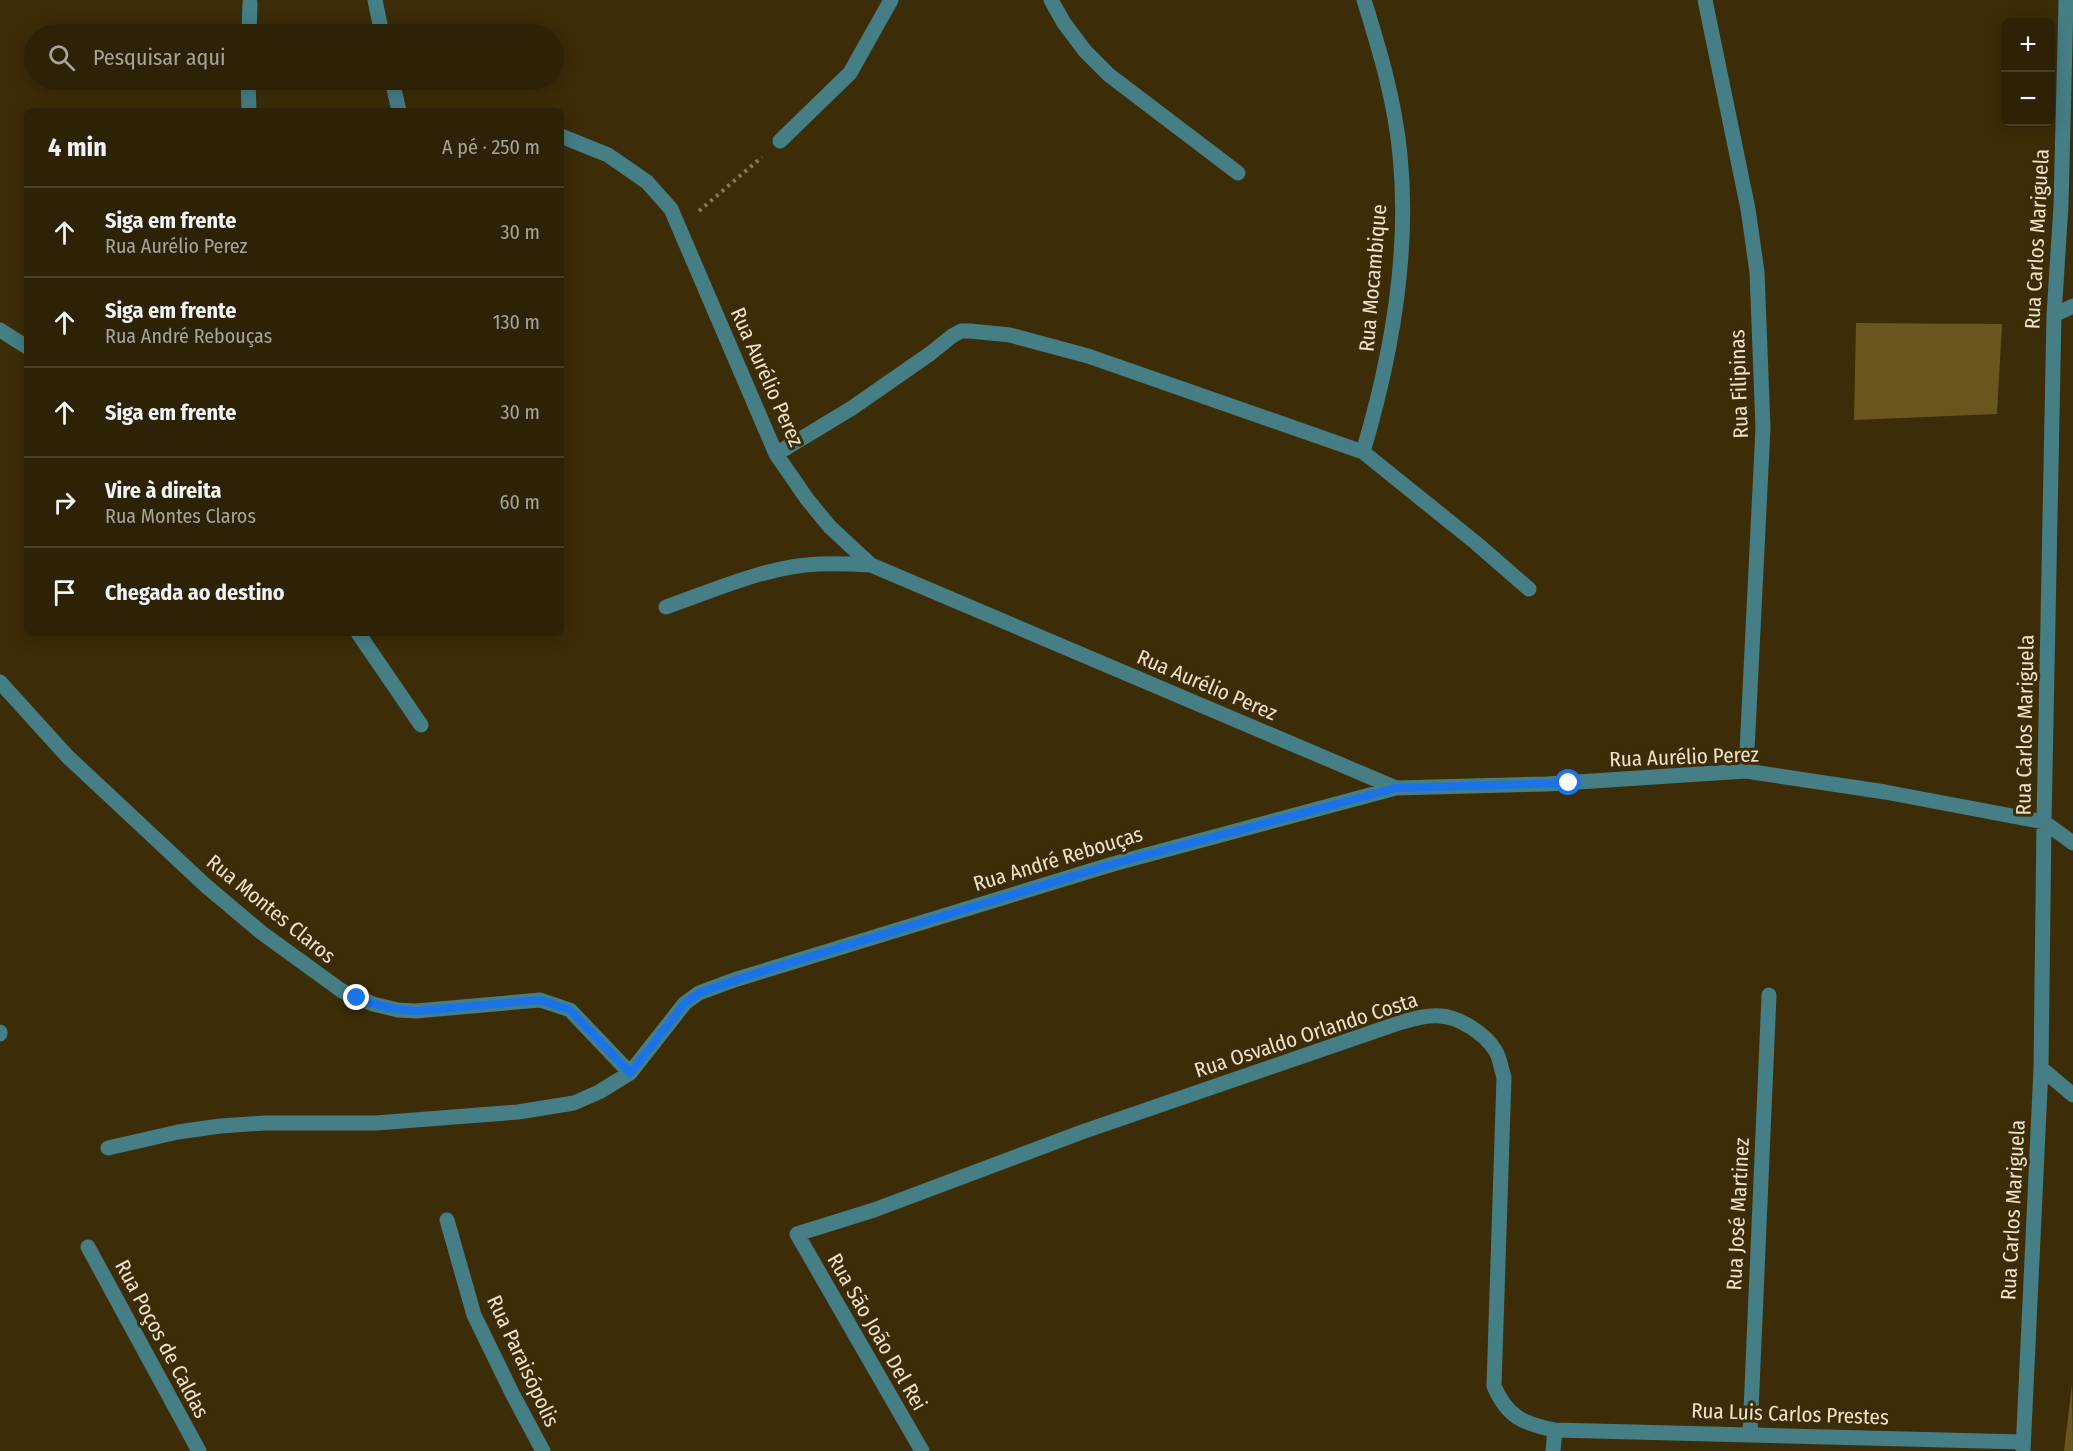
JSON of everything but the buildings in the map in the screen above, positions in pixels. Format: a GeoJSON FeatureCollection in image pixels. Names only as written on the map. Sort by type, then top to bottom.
{"type":"FeatureCollection","features":[{"type":"Feature","properties":{"kind":"street"},"geometry":{"type":"LineString","coordinates":[[375,0],[380,24]]}},
{"type":"Feature","properties":{"kind":"street"},"geometry":{"type":"LineString","coordinates":[[780,141],[850,73],[891,0]]}},
{"type":"Feature","properties":{"kind":"street"},"geometry":{"type":"LineString","coordinates":[[1052,0],[1064,23],[1085,51],[1109,75],[1238,173]]}},
{"type":"Feature","properties":{"kind":"street","name":"Rua Mocambique"},"geometry":{"type":"LineString","coordinates":[[1362,452],[1378,401],[1392,333],[1402,228],[1400,155],[1385,68],[1364,0]]}},
{"type":"Feature","properties":{"kind":"street","name":"Rua Filipinas"},"geometry":{"type":"LineString","coordinates":[[1705,0],[1748,209],[1757,272],[1763,428],[1746,771]]}},
{"type":"Feature","properties":{"kind":"street","name":"Rua Carlos Mariguela"},"geometry":{"type":"LineString","coordinates":[[2023,1446],[2041,1068],[2054,315],[2061,206],[2066,0]]}},
{"type":"Feature","properties":{"kind":"street"},"geometry":{"type":"LineString","coordinates":[[249,24],[250,3]]}},
{"type":"Feature","properties":{"kind":"street"},"geometry":{"type":"LineString","coordinates":[[248,90],[249,108]]}},
{"type":"Feature","properties":{"kind":"street"},"geometry":{"type":"LineString","coordinates":[[394,90],[398,108]]}},
{"type":"Feature","properties":{"kind":"street","name":"Rua Aurélio Perez"},"geometry":{"type":"LineString","coordinates":[[564,137],[608,155],[647,182],[671,209],[776,454],[807,499],[830,527],[871,565],[1396,788],[1547,784],[1746,771],[1886,792],[2044,822],[2073,843]]}},
{"type":"Feature","properties":{"kind":"street"},"geometry":{"type":"LineString","coordinates":[[2054,315],[2073,306]]}},
{"type":"Feature","properties":{"kind":"street"},"geometry":{"type":"LineString","coordinates":[[0,330],[24,345]]}},
{"type":"Feature","properties":{"kind":"street"},"geometry":{"type":"LineString","coordinates":[[776,454],[852,408],[952,336],[970,331],[1010,335],[1088,356],[1362,452],[1476,543],[1529,589]]}},
{"type":"Feature","properties":{"kind":"street"},"geometry":{"type":"LineString","coordinates":[[666,607],[754,576],[791,568],[818,564],[871,565]]}},
{"type":"Feature","properties":{"kind":"street"},"geometry":{"type":"LineString","coordinates":[[360,636],[422,725]]}},
{"type":"Feature","properties":{"kind":"street","name":"Rua Montes Claros"},"geometry":{"type":"LineString","coordinates":[[0,682],[68,756],[205,885],[262,933],[342,990],[373,1004],[398,1010],[416,1011],[540,1000],[555,1004],[570,1010],[630,1073]]}},
{"type":"Feature","properties":{"kind":"street","name":"Rua André Rebouças"},"geometry":{"type":"LineString","coordinates":[[630,1073],[685,1003],[699,993],[1113,864],[1396,788]]}},
{"type":"Feature","properties":{"kind":"street","name":"Rua José Martinez"},"geometry":{"type":"LineString","coordinates":[[1750,1434],[1769,995]]}},
{"type":"Feature","properties":{"kind":"street","name":"Rua Osvaldo Orlando Costa"},"geometry":{"type":"LineString","coordinates":[[796,1234],[874,1210],[1082,1132],[1399,1023],[1423,1016],[1443,1016],[1463,1023],[1481,1034],[1496,1051],[1503,1077],[1494,1386],[1500,1402],[1529,1425],[1556,1430]]}},
{"type":"Feature","properties":{"kind":"street"},"geometry":{"type":"LineString","coordinates":[[2041,1068],[2073,1095]]}},
{"type":"Feature","properties":{"kind":"street"},"geometry":{"type":"LineString","coordinates":[[108,1148],[178,1132],[220,1126],[265,1123],[376,1123],[518,1112],[574,1102],[599,1092],[630,1073]]}},
{"type":"Feature","properties":{"kind":"street","name":"Rua Paraisópolis"},"geometry":{"type":"LineString","coordinates":[[447,1220],[474,1315],[543,1451]]}},
{"type":"Feature","properties":{"kind":"street","name":"Rua São João Del Rei"},"geometry":{"type":"LineString","coordinates":[[796,1234],[922,1451]]}},
{"type":"Feature","properties":{"kind":"street","name":"Rua Poços de Caldas"},"geometry":{"type":"LineString","coordinates":[[88,1247],[199,1451]]}},
{"type":"Feature","properties":{"kind":"street"},"geometry":{"type":"LineString","coordinates":[[1553,1451],[1556,1430]]}},
{"type":"Feature","properties":{"kind":"street","name":"Rua Luis Carlos Prestes"},"geometry":{"type":"LineString","coordinates":[[1556,1430],[1750,1434],[2023,1446]]}},
{"type":"Feature","properties":{"kind":"path"},"geometry":{"type":"LineString","coordinates":[[679,228],[780,141]]}},
{"type":"Feature","properties":{"kind":"shaded area"},"geometry":{"type":"Polygon","coordinates":[[[1856,323],[2002,324],[1997,414],[1854,420],[1856,323]]]}},
{"type":"Feature","properties":{"kind":"shaded area"},"geometry":{"type":"Polygon","coordinates":[[[2072,1384],[2073,1451],[2064,1451],[2072,1384]]]}},
{"type":"Feature","properties":{"kind":"route"},"geometry":{"type":"LineString","coordinates":[[357,998],[398,1010],[416,1011],[540,1000],[555,1004],[570,1010],[630,1073],[685,1003],[699,993],[757,973],[1113,864],[1396,788],[1569,783]]}}]}
